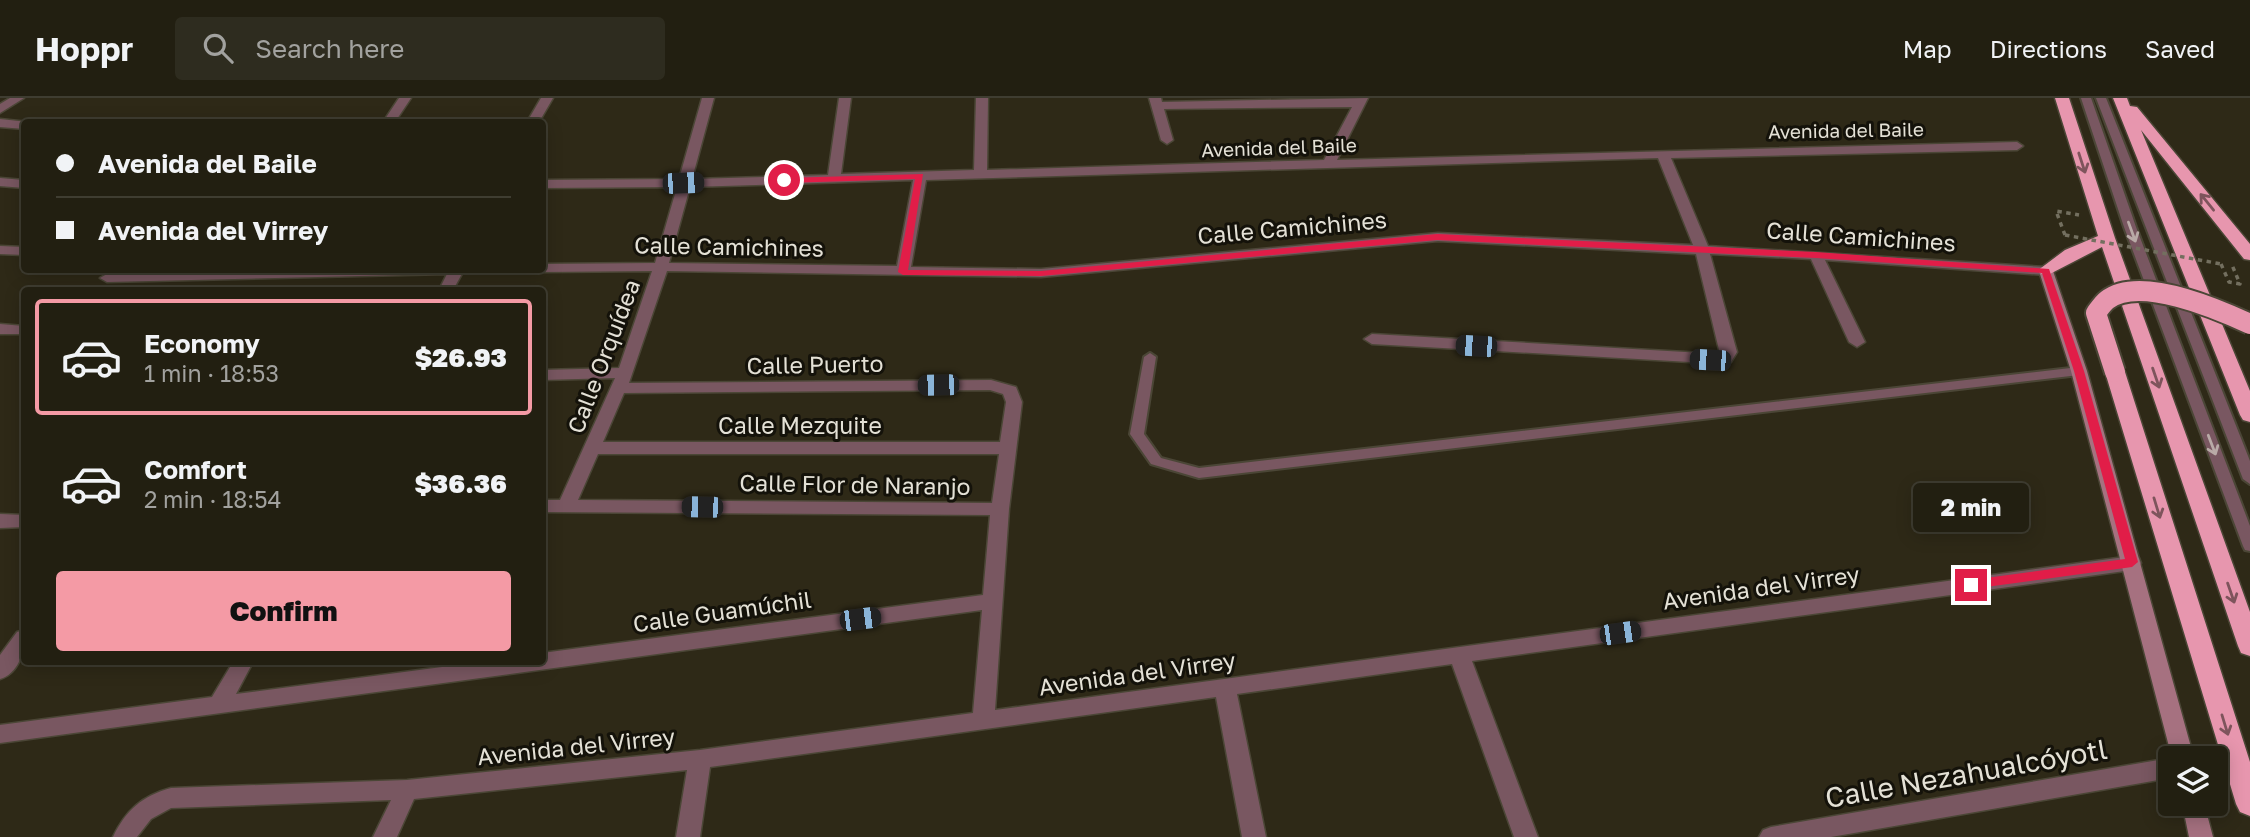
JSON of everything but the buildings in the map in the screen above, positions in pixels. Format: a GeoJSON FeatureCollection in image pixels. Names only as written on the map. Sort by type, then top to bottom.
{"type":"FeatureCollection","features":[{"type":"Feature","properties":{"kind":"highway"},"geometry":{"type":"LineString","coordinates":[[2062,98],[2100,219],[2250,646]]}},
{"type":"Feature","properties":{"kind":"highway"},"geometry":{"type":"LineString","coordinates":[[2121,98],[2250,254]]}},
{"type":"Feature","properties":{"kind":"highway"},"geometry":{"type":"LineString","coordinates":[[2121,98],[2250,415]]}},
{"type":"Feature","properties":{"kind":"highway"},"geometry":{"type":"LineString","coordinates":[[2046,271],[2071,254],[2107,238]]}},
{"type":"Feature","properties":{"kind":"highway"},"geometry":{"type":"LineString","coordinates":[[2250,324],[2214,307],[2174,296],[2144,293],[2111,297],[2103,301],[2096,313],[2250,804]]}},
{"type":"Feature","properties":{"kind":"street"},"geometry":{"type":"LineString","coordinates":[[0,109],[18,98]]}},
{"type":"Feature","properties":{"kind":"street"},"geometry":{"type":"LineString","coordinates":[[391,119],[405,98]]}},
{"type":"Feature","properties":{"kind":"street"},"geometry":{"type":"LineString","coordinates":[[535,119],[547,98]]}},
{"type":"Feature","properties":{"kind":"street","name":"Calle Orquídea"},"geometry":{"type":"LineString","coordinates":[[566,506],[622,381],[661,267],[708,98]]}},
{"type":"Feature","properties":{"kind":"street"},"geometry":{"type":"LineString","coordinates":[[834,178],[845,98]]}},
{"type":"Feature","properties":{"kind":"street"},"geometry":{"type":"LineString","coordinates":[[980,174],[982,98]]}},
{"type":"Feature","properties":{"kind":"street"},"geometry":{"type":"LineString","coordinates":[[1167,140],[1157,102],[1360,101],[1328,164]]}},
{"type":"Feature","properties":{"kind":"street"},"geometry":{"type":"LineString","coordinates":[[0,123],[21,125]]}},
{"type":"Feature","properties":{"kind":"street","name":"Avenida del Baile"},"geometry":{"type":"LineString","coordinates":[[546,184],[683,183],[1663,153],[2017,146]]}},
{"type":"Feature","properties":{"kind":"street"},"geometry":{"type":"LineString","coordinates":[[1372,339],[1725,359],[1729,352],[1702,249],[1663,153]]}},
{"type":"Feature","properties":{"kind":"street"},"geometry":{"type":"LineString","coordinates":[[903,272],[920,176]]}},
{"type":"Feature","properties":{"kind":"street"},"geometry":{"type":"LineString","coordinates":[[0,182],[21,184]]}},
{"type":"Feature","properties":{"kind":"street","name":"Calle Camichines"},"geometry":{"type":"LineString","coordinates":[[546,268],[661,267],[1041,274],[1437,237],[1816,255],[2046,271]]}},
{"type":"Feature","properties":{"kind":"street"},"geometry":{"type":"LineString","coordinates":[[0,250],[21,251]]}},
{"type":"Feature","properties":{"kind":"street"},"geometry":{"type":"LineString","coordinates":[[1816,255],[1857,342]]}},
{"type":"Feature","properties":{"kind":"street"},"geometry":{"type":"LineString","coordinates":[[2046,271],[2079,371],[2180,746]]}},
{"type":"Feature","properties":{"kind":"street"},"geometry":{"type":"LineString","coordinates":[[107,278],[236,273]]}},
{"type":"Feature","properties":{"kind":"street"},"geometry":{"type":"LineString","coordinates":[[0,329],[21,330]]}},
{"type":"Feature","properties":{"kind":"street","name":"Calle Puerto"},"geometry":{"type":"LineString","coordinates":[[546,375],[622,381],[991,385],[1010,391],[1014,402],[1007,448]]}},
{"type":"Feature","properties":{"kind":"street","name":"Calle Mezquite"},"geometry":{"type":"LineString","coordinates":[[592,448],[1007,448]]}},
{"type":"Feature","properties":{"kind":"street"},"geometry":{"type":"LineString","coordinates":[[983,721],[1007,448]]}},
{"type":"Feature","properties":{"kind":"street","name":"Calle Flor de Naranjo"},"geometry":{"type":"LineString","coordinates":[[546,506],[1000,509]]}},
{"type":"Feature","properties":{"kind":"street"},"geometry":{"type":"LineString","coordinates":[[0,522],[21,521]]}},
{"type":"Feature","properties":{"kind":"street","name":"Avenida del Virrey"},"geometry":{"type":"LineString","coordinates":[[125,837],[147,807],[171,798],[407,790],[700,759],[2132,562]]}},
{"type":"Feature","properties":{"kind":"street","name":"Calle Guamúchil"},"geometry":{"type":"LineString","coordinates":[[546,660],[992,601]]}},
{"type":"Feature","properties":{"kind":"street"},"geometry":{"type":"LineString","coordinates":[[0,671],[21,642]]}},
{"type":"Feature","properties":{"kind":"street"},"geometry":{"type":"LineString","coordinates":[[1459,655],[1526,837]]}},
{"type":"Feature","properties":{"kind":"street"},"geometry":{"type":"LineString","coordinates":[[219,704],[241,665]]}},
{"type":"Feature","properties":{"kind":"street","name":"Calle Guamúchil"},"geometry":{"type":"LineString","coordinates":[[0,734],[510,665]]}},
{"type":"Feature","properties":{"kind":"street"},"geometry":{"type":"LineString","coordinates":[[1225,687],[1254,837]]}},
{"type":"Feature","properties":{"kind":"street"},"geometry":{"type":"LineString","coordinates":[[688,837],[700,759]]}},
{"type":"Feature","properties":{"kind":"street","name":"Calle Nezahualcóyotl"},"geometry":{"type":"LineString","coordinates":[[1771,837],[2158,770]]}},
{"type":"Feature","properties":{"kind":"street"},"geometry":{"type":"LineString","coordinates":[[385,837],[407,790]]}},
{"type":"Feature","properties":{"kind":"street"},"geometry":{"type":"LineString","coordinates":[[2196,816],[2201,837]]}},
{"type":"Feature","properties":{"kind":"lane"},"geometry":{"type":"LineString","coordinates":[[2086,98],[2130,227],[2250,547]]}},
{"type":"Feature","properties":{"kind":"lane"},"geometry":{"type":"LineString","coordinates":[[2101,98],[2250,480]]}},
{"type":"Feature","properties":{"kind":"lane"},"geometry":{"type":"LineString","coordinates":[[1150,357],[1136,434],[1156,461],[1199,473],[2079,371]]}},
{"type":"Feature","properties":{"kind":"path"},"geometry":{"type":"LineString","coordinates":[[2100,219],[2056,211],[2065,235],[2221,264],[2230,282],[2240,284],[2231,264]]}},
{"type":"Feature","properties":{"kind":"route"},"geometry":{"type":"LineString","coordinates":[[784,180],[920,176],[903,272],[1041,274],[1437,237],[1816,255],[2046,271],[2079,371],[2132,562],[1971,585]]}}]}
